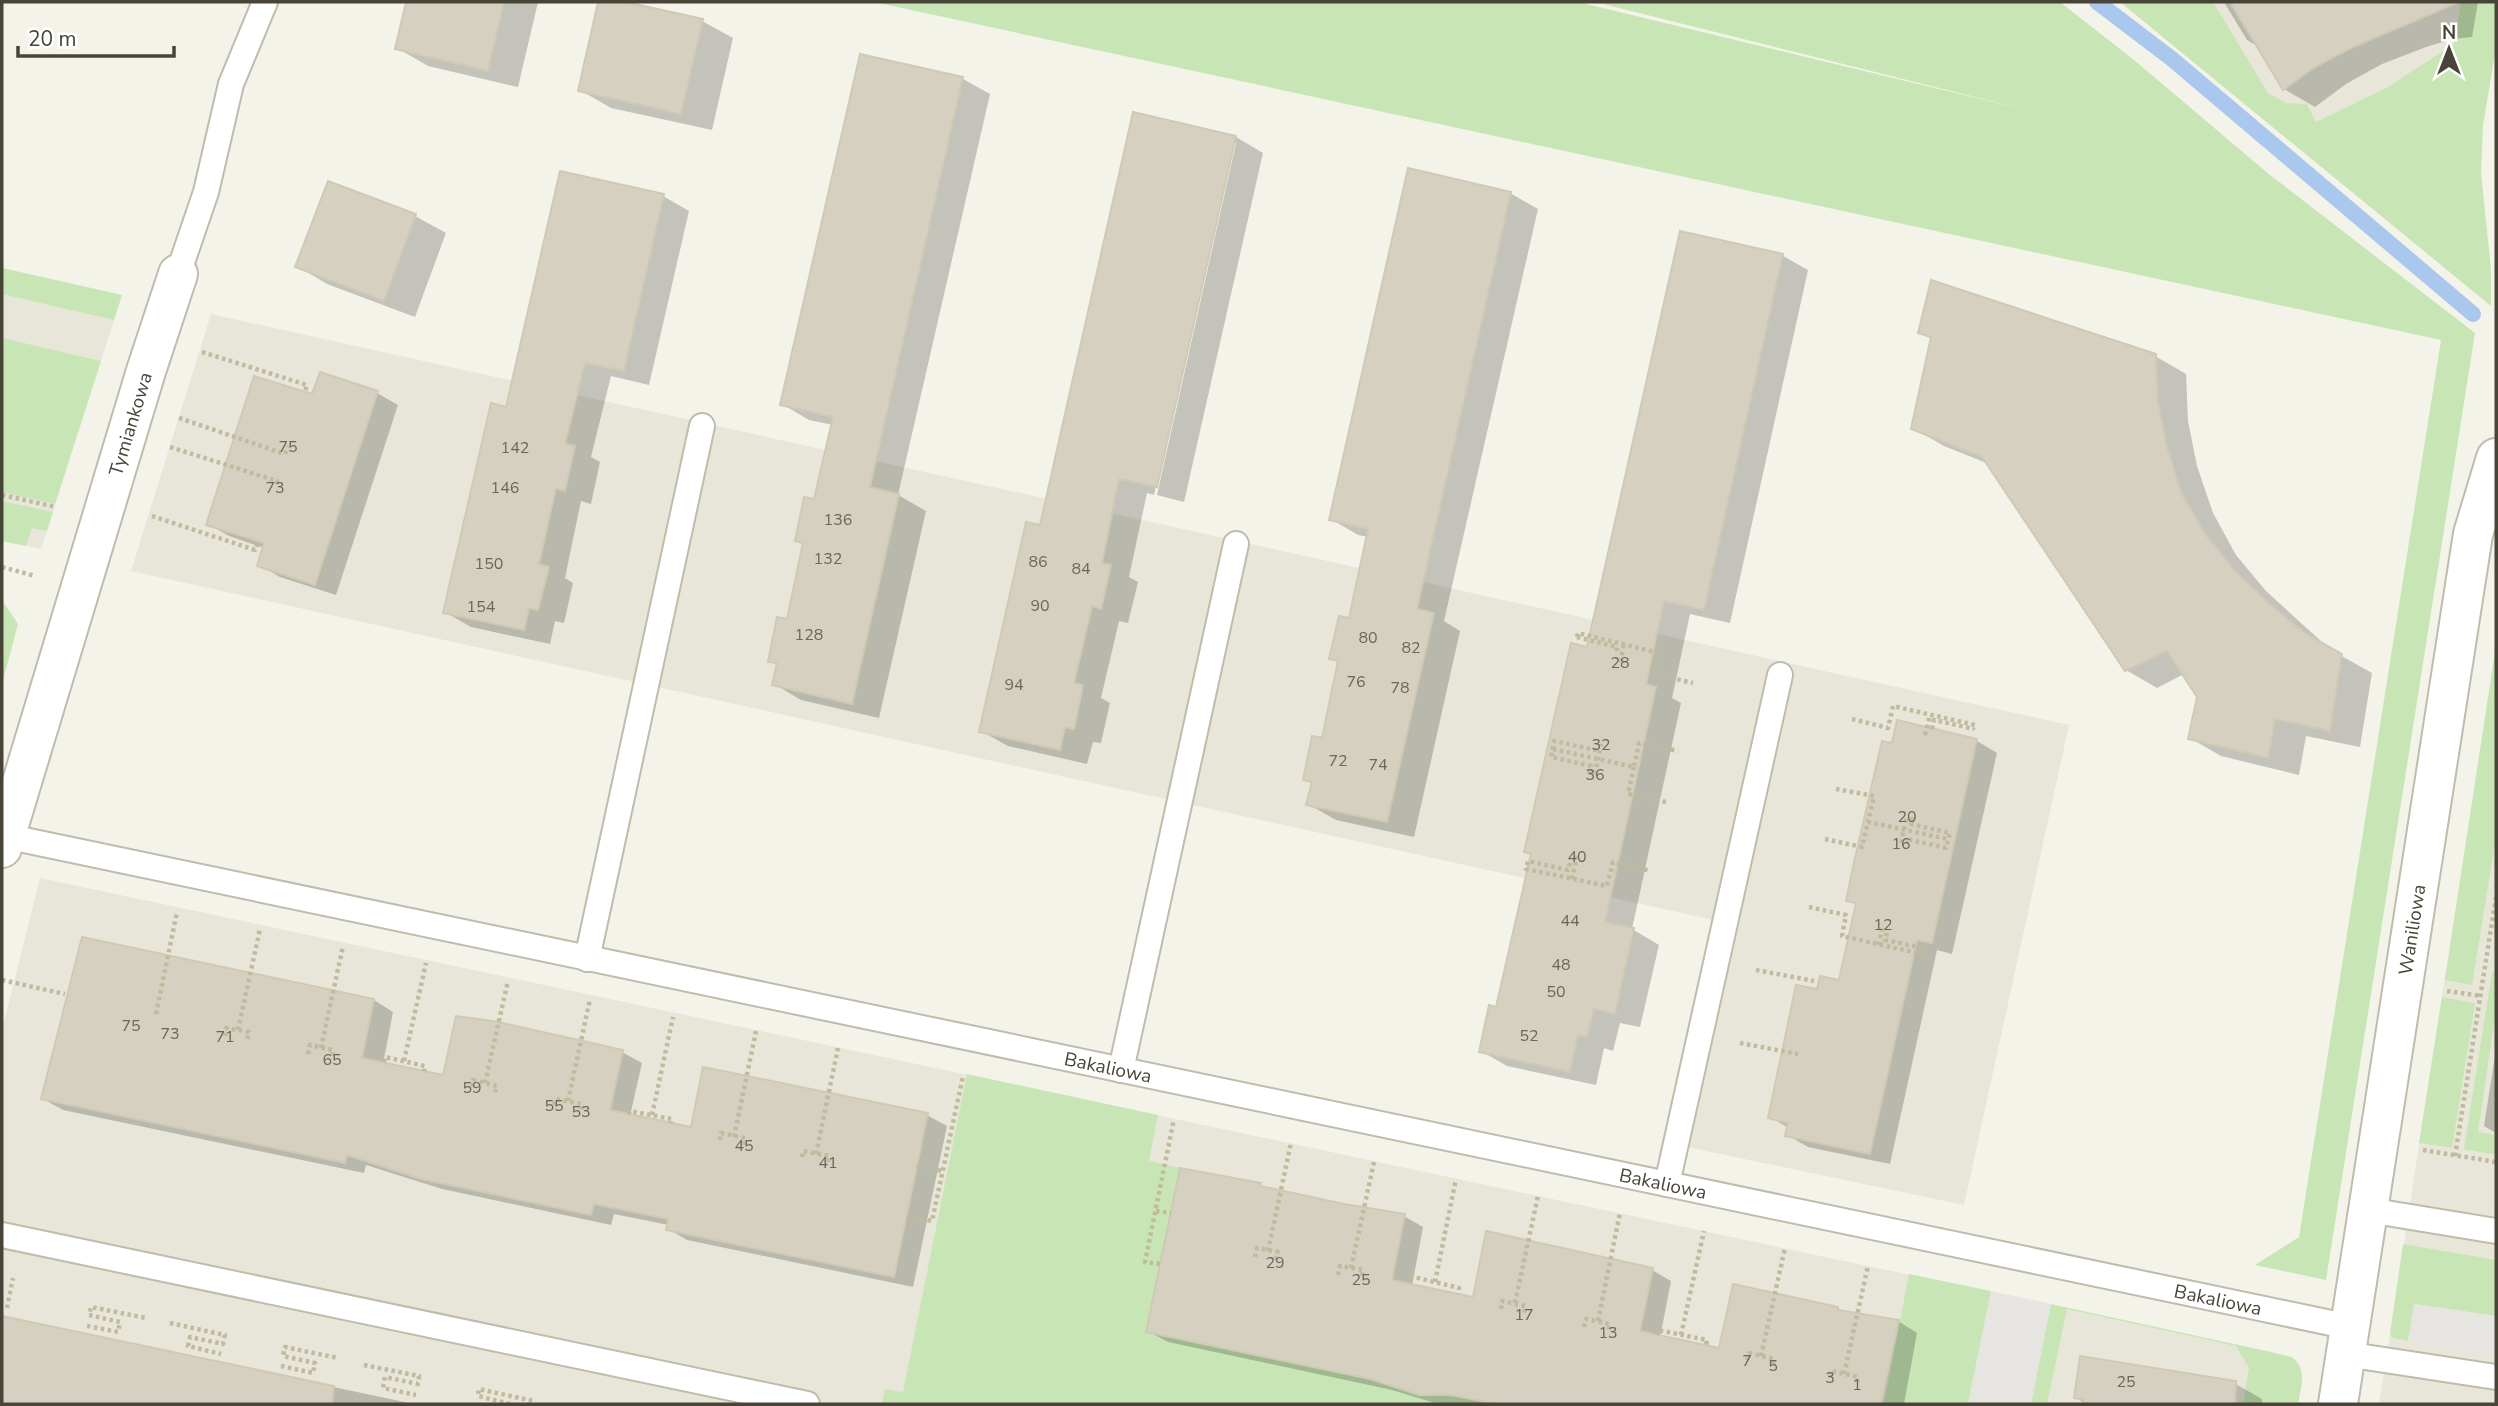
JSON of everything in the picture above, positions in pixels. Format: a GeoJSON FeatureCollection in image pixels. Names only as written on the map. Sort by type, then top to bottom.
{"type":"FeatureCollection","features":[{"type":"Feature","properties":{"kind":"street","name":"Tymiankowa"},"geometry":{"type":"LineString","coordinates":[[3,842],[178,274]]}},
{"type":"Feature","properties":{"kind":"street","name":"Waniliowa"},"geometry":{"type":"LineString","coordinates":[[2338,1404],[2473,534],[2496,458]]}},
{"type":"Feature","properties":{"kind":"lane","name":"Tymiankowa"},"geometry":{"type":"LineString","coordinates":[[178,274],[206,192],[231,84],[265,2]]}},
{"type":"Feature","properties":{"kind":"lane"},"geometry":{"type":"LineString","coordinates":[[587,959],[702,426]]}},
{"type":"Feature","properties":{"kind":"lane"},"geometry":{"type":"LineString","coordinates":[[1121,1070],[1236,544]]}},
{"type":"Feature","properties":{"kind":"lane"},"geometry":{"type":"LineString","coordinates":[[1667,1184],[1780,674]]}},
{"type":"Feature","properties":{"kind":"lane","name":"Bakaliowa"},"geometry":{"type":"LineString","coordinates":[[3,842],[587,959],[1667,1184],[2348,1340],[2496,1377]]}},
{"type":"Feature","properties":{"kind":"lane"},"geometry":{"type":"LineString","coordinates":[[2368,1210],[2496,1231]]}},
{"type":"Feature","properties":{"kind":"lane"},"geometry":{"type":"LineString","coordinates":[[2,1235],[807,1404]]}},
{"type":"Feature","properties":{"kind":"path"},"geometry":{"type":"LineString","coordinates":[[191,349],[307,385],[305,392]]}},
{"type":"Feature","properties":{"kind":"path"},"geometry":{"type":"LineString","coordinates":[[170,415],[285,454],[288,446]]}},
{"type":"Feature","properties":{"kind":"path"},"geometry":{"type":"LineString","coordinates":[[161,444],[277,481],[275,487]]}},
{"type":"Feature","properties":{"kind":"path"},"geometry":{"type":"LineString","coordinates":[[2,495],[101,517]]}},
{"type":"Feature","properties":{"kind":"path"},"geometry":{"type":"LineString","coordinates":[[151,516],[255,550],[258,541]]}},
{"type":"Feature","properties":{"kind":"path"},"geometry":{"type":"LineString","coordinates":[[1616,654],[1617,647],[1577,637],[1578,633],[1659,653],[1654,674],[1693,683]]}},
{"type":"Feature","properties":{"kind":"path"},"geometry":{"type":"LineString","coordinates":[[1620,662],[1624,644]]}},
{"type":"Feature","properties":{"kind":"path"},"geometry":{"type":"LineString","coordinates":[[1852,719],[1888,728],[1893,706],[1975,725],[1973,729],[1934,720],[1932,729]]}},
{"type":"Feature","properties":{"kind":"path"},"geometry":{"type":"LineString","coordinates":[[1925,735],[1930,715]]}},
{"type":"Feature","properties":{"kind":"path"},"geometry":{"type":"LineString","coordinates":[[1555,741],[1595,750],[1598,744],[1598,759],[1592,773],[1591,766],[1551,757],[1553,749],[1555,741]]}},
{"type":"Feature","properties":{"kind":"path"},"geometry":{"type":"LineString","coordinates":[[1666,802],[1628,794],[1639,743],[1678,751]]}},
{"type":"Feature","properties":{"kind":"path"},"geometry":{"type":"LineString","coordinates":[[1553,749],[1634,767]]}},
{"type":"Feature","properties":{"kind":"path"},"geometry":{"type":"LineString","coordinates":[[1825,839],[1862,847],[1874,796],[1836,789]]}},
{"type":"Feature","properties":{"kind":"path"},"geometry":{"type":"LineString","coordinates":[[1910,817],[1911,824],[1950,832],[1946,848],[1907,839],[1904,843],[1905,830],[1910,817]]}},
{"type":"Feature","properties":{"kind":"path"},"geometry":{"type":"LineString","coordinates":[[1868,822],[1948,839]]}},
{"type":"Feature","properties":{"kind":"path"},"geometry":{"type":"LineString","coordinates":[[1572,879],[1577,856]]}},
{"type":"Feature","properties":{"kind":"path"},"geometry":{"type":"LineString","coordinates":[[1570,863],[1568,870],[1528,861],[1526,869],[1607,886],[1613,862],[1651,871]]}},
{"type":"Feature","properties":{"kind":"path"},"geometry":{"type":"LineString","coordinates":[[2455,1156],[2496,897]]}},
{"type":"Feature","properties":{"kind":"path"},"geometry":{"type":"LineString","coordinates":[[156,1014],[180,901]]}},
{"type":"Feature","properties":{"kind":"path"},"geometry":{"type":"LineString","coordinates":[[1809,907],[1846,915],[1842,936],[1923,954],[1924,948],[1885,940],[1887,933]]}},
{"type":"Feature","properties":{"kind":"path"},"geometry":{"type":"LineString","coordinates":[[238,1030],[262,918]]}},
{"type":"Feature","properties":{"kind":"path"},"geometry":{"type":"LineString","coordinates":[[1878,945],[1883,924]]}},
{"type":"Feature","properties":{"kind":"path"},"geometry":{"type":"LineString","coordinates":[[321,1048],[346,935]]}},
{"type":"Feature","properties":{"kind":"path"},"geometry":{"type":"LineString","coordinates":[[404,1061],[428,953]]}},
{"type":"Feature","properties":{"kind":"path"},"geometry":{"type":"LineString","coordinates":[[2486,962],[2496,963]]}},
{"type":"Feature","properties":{"kind":"path"},"geometry":{"type":"LineString","coordinates":[[1745,967],[1814,981]]}},
{"type":"Feature","properties":{"kind":"path"},"geometry":{"type":"LineString","coordinates":[[485,1083],[510,971]]}},
{"type":"Feature","properties":{"kind":"path"},"geometry":{"type":"LineString","coordinates":[[2,980],[65,994]]}},
{"type":"Feature","properties":{"kind":"path"},"geometry":{"type":"LineString","coordinates":[[568,1101],[592,988]]}},
{"type":"Feature","properties":{"kind":"path"},"geometry":{"type":"LineString","coordinates":[[2436,989],[2482,996]]}},
{"type":"Feature","properties":{"kind":"path"},"geometry":{"type":"LineString","coordinates":[[652,1115],[676,1005]]}},
{"type":"Feature","properties":{"kind":"path"},"geometry":{"type":"LineString","coordinates":[[734,1136],[758,1023]]}},
{"type":"Feature","properties":{"kind":"path"},"geometry":{"type":"LineString","coordinates":[[225,1036],[226,1028],[249,1032],[247,1041]]}},
{"type":"Feature","properties":{"kind":"path"},"geometry":{"type":"LineString","coordinates":[[816,1154],[840,1040]]}},
{"type":"Feature","properties":{"kind":"path"},"geometry":{"type":"LineString","coordinates":[[1729,1041],[1798,1055]]}},
{"type":"Feature","properties":{"kind":"path"},"geometry":{"type":"LineString","coordinates":[[308,1054],[310,1045],[333,1050],[331,1059]]}},
{"type":"Feature","properties":{"kind":"path"},"geometry":{"type":"LineString","coordinates":[[384,1062],[385,1057],[404,1061],[425,1066],[424,1071]]}},
{"type":"Feature","properties":{"kind":"path"},"geometry":{"type":"LineString","coordinates":[[907,1216],[932,1221],[964,1067]]}},
{"type":"Feature","properties":{"kind":"path"},"geometry":{"type":"LineString","coordinates":[[472,1087],[473,1080],[485,1083],[496,1086],[495,1093]]}},
{"type":"Feature","properties":{"kind":"path"},"geometry":{"type":"LineString","coordinates":[[554,1105],[556,1098],[582,1104],[581,1111]]}},
{"type":"Feature","properties":{"kind":"path"},"geometry":{"type":"LineString","coordinates":[[628,1114],[629,1111],[672,1119],[671,1123]]}},
{"type":"Feature","properties":{"kind":"path"},"geometry":{"type":"LineString","coordinates":[[1160,1264],[1145,1262],[1176,1111]]}},
{"type":"Feature","properties":{"kind":"path"},"geometry":{"type":"LineString","coordinates":[[720,1140],[721,1133],[745,1138],[744,1145]]}},
{"type":"Feature","properties":{"kind":"path"},"geometry":{"type":"LineString","coordinates":[[1268,1251],[1292,1136]]}},
{"type":"Feature","properties":{"kind":"path"},"geometry":{"type":"LineString","coordinates":[[2412,1149],[2496,1163]]}},
{"type":"Feature","properties":{"kind":"path"},"geometry":{"type":"LineString","coordinates":[[802,1157],[803,1151],[829,1156],[828,1163]]}},
{"type":"Feature","properties":{"kind":"path"},"geometry":{"type":"LineString","coordinates":[[1352,1268],[1375,1154]]}},
{"type":"Feature","properties":{"kind":"path"},"geometry":{"type":"LineString","coordinates":[[917,1166],[942,1171]]}},
{"type":"Feature","properties":{"kind":"path"},"geometry":{"type":"LineString","coordinates":[[1434,1282],[1457,1171]]}},
{"type":"Feature","properties":{"kind":"path"},"geometry":{"type":"LineString","coordinates":[[1515,1303],[1540,1188]]}},
{"type":"Feature","properties":{"kind":"path"},"geometry":{"type":"LineString","coordinates":[[1598,1321],[1622,1206]]}},
{"type":"Feature","properties":{"kind":"path"},"geometry":{"type":"LineString","coordinates":[[1156,1211],[1171,1213]]}},
{"type":"Feature","properties":{"kind":"path"},"geometry":{"type":"LineString","coordinates":[[1681,1335],[1705,1223]]}},
{"type":"Feature","properties":{"kind":"path"},"geometry":{"type":"LineString","coordinates":[[1761,1356],[1786,1240]]}},
{"type":"Feature","properties":{"kind":"path"},"geometry":{"type":"LineString","coordinates":[[1255,1256],[1257,1248],[1278,1252],[1275,1262]]}},
{"type":"Feature","properties":{"kind":"path"},"geometry":{"type":"LineString","coordinates":[[1844,1374],[1869,1258]]}},
{"type":"Feature","properties":{"kind":"path"},"geometry":{"type":"LineString","coordinates":[[1338,1275],[1340,1266],[1352,1268],[1363,1270],[1361,1279]]}},
{"type":"Feature","properties":{"kind":"path"},"geometry":{"type":"LineString","coordinates":[[7,1308],[14,1274]]}},
{"type":"Feature","properties":{"kind":"path"},"geometry":{"type":"LineString","coordinates":[[1409,1283],[1410,1276],[1460,1288],[1458,1294]]}},
{"type":"Feature","properties":{"kind":"path"},"geometry":{"type":"LineString","coordinates":[[1501,1309],[1502,1301],[1515,1303],[1525,1306],[1524,1314]]}},
{"type":"Feature","properties":{"kind":"path"},"geometry":{"type":"LineString","coordinates":[[87,1326],[118,1332],[120,1322],[89,1315],[90,1307],[146,1318]]}},
{"type":"Feature","properties":{"kind":"path"},"geometry":{"type":"LineString","coordinates":[[1584,1326],[1586,1319],[1610,1324],[1608,1332]]}},
{"type":"Feature","properties":{"kind":"path"},"geometry":{"type":"LineString","coordinates":[[170,1323],[225,1335],[223,1344],[190,1337],[188,1346],[221,1354]]}},
{"type":"Feature","properties":{"kind":"path"},"geometry":{"type":"LineString","coordinates":[[1657,1335],[1658,1330],[1707,1340],[1706,1346]]}},
{"type":"Feature","properties":{"kind":"path"},"geometry":{"type":"LineString","coordinates":[[281,1366],[313,1373],[315,1363],[283,1356],[285,1347],[338,1359]]}},
{"type":"Feature","properties":{"kind":"path"},"geometry":{"type":"LineString","coordinates":[[1747,1360],[1749,1353],[1774,1359],[1773,1365]]}},
{"type":"Feature","properties":{"kind":"path"},"geometry":{"type":"LineString","coordinates":[[363,1364],[419,1376],[418,1384],[385,1377],[383,1388],[416,1395]]}},
{"type":"Feature","properties":{"kind":"path"},"geometry":{"type":"LineString","coordinates":[[1830,1377],[1832,1371],[1858,1377],[1857,1384]]}},
{"type":"Feature","properties":{"kind":"path"},"geometry":{"type":"LineString","coordinates":[[510,1404],[478,1396],[479,1389],[533,1401]]}},
{"type":"Feature","properties":{"kind":"shaded area"},"geometry":{"type":"Polygon","coordinates":[[[2120,2],[2496,2],[2496,12],[2485,80],[2325,139],[2120,2]]]}},
{"type":"Feature","properties":{"kind":"shaded area"},"geometry":{"type":"Polygon","coordinates":[[[2,268],[122,295],[41,549],[2,541],[2,268]]]}},
{"type":"Feature","properties":{"kind":"shaded area"},"geometry":{"type":"Polygon","coordinates":[[[211,314],[2069,725],[1964,1205],[1673,1144],[1723,922],[131,571],[211,314]]]}},
{"type":"Feature","properties":{"kind":"shaded area"},"geometry":{"type":"Polygon","coordinates":[[[2496,645],[2496,1404],[2379,1404],[2390,1334],[2496,645]]]}},
{"type":"Feature","properties":{"kind":"shaded area"},"geometry":{"type":"Polygon","coordinates":[[[40,878],[2273,1352],[2264,1404],[2,1404],[2,1030],[40,878]]]}},
{"type":"Feature","properties":{"kind":"shaded area"},"geometry":{"type":"Polygon","coordinates":[[[1991,1291],[2051,1304],[2031,1404],[1968,1404],[1991,1291]]]}},
{"type":"Feature","properties":{"kind":"shaded area"},"geometry":{"type":"Polygon","coordinates":[[[2414,1304],[2496,1316],[2496,1356],[2408,1341],[2414,1304]]]}},
{"type":"Feature","properties":{"kind":"green space"},"geometry":{"type":"Polygon","coordinates":[[[874,2],[1578,2],[2039,113],[1595,2],[2060,2],[2134,60],[2270,175],[2475,333],[2326,1280],[2255,1265],[2299,1237],[2441,340],[874,2]]]}},
{"type":"Feature","properties":{"kind":"green space"},"geometry":{"type":"Polygon","coordinates":[[[2120,2],[2213,2],[2268,93],[2286,103],[2307,104],[2316,122],[2388,87],[2454,44],[2461,2],[2496,2],[2496,47],[2483,126],[2481,173],[2491,269],[2491,306],[2120,2]]]}},
{"type":"Feature","properties":{"kind":"green space"},"geometry":{"type":"Polygon","coordinates":[[[2,268],[122,295],[114,320],[2,294],[2,268]]]}},
{"type":"Feature","properties":{"kind":"green space"},"geometry":{"type":"Polygon","coordinates":[[[2,338],[101,361],[55,504],[2,492],[2,338]]]}},
{"type":"Feature","properties":{"kind":"green space"},"geometry":{"type":"Polygon","coordinates":[[[2,501],[53,512],[47,531],[32,528],[26,546],[2,541],[2,501]]]}},
{"type":"Feature","properties":{"kind":"green space"},"geometry":{"type":"Polygon","coordinates":[[[2,600],[18,624],[2,684],[2,600]]]}},
{"type":"Feature","properties":{"kind":"green space"},"geometry":{"type":"Polygon","coordinates":[[[2496,646],[2496,837],[2472,985],[2445,980],[2496,646]]]}},
{"type":"Feature","properties":{"kind":"green space"},"geometry":{"type":"Polygon","coordinates":[[[2492,972],[2496,972],[2496,1011],[2478,1132],[2496,1135],[2496,1155],[2464,1149],[2492,972]]]}},
{"type":"Feature","properties":{"kind":"green space"},"geometry":{"type":"Polygon","coordinates":[[[2442,997],[2475,1003],[2452,1148],[2419,1143],[2442,997]]]}},
{"type":"Feature","properties":{"kind":"green space"},"geometry":{"type":"Polygon","coordinates":[[[967,1074],[1158,1115],[1149,1161],[1180,1168],[1147,1332],[1497,1404],[882,1404],[885,1389],[903,1392],[967,1074]]]}},
{"type":"Feature","properties":{"kind":"green space"},"geometry":{"type":"Polygon","coordinates":[[[2403,1244],[2496,1260],[2496,1316],[2415,1304],[2408,1341],[2393,1338],[2390,1334],[2403,1244]]]}},
{"type":"Feature","properties":{"kind":"green space"},"geometry":{"type":"Polygon","coordinates":[[[1909,1274],[1991,1291],[1968,1404],[1884,1404],[1909,1274]]]}},
{"type":"Feature","properties":{"kind":"green space"},"geometry":{"type":"Polygon","coordinates":[[[2051,1304],[2292,1357],[2302,1373],[2298,1404],[2243,1404],[2249,1368],[2236,1346],[2067,1309],[2047,1404],[2031,1404],[2051,1304]]]}},
{"type":"Feature","properties":{"kind":"building"},"geometry":{"type":"Polygon","coordinates":[[[406,2],[504,2],[488,71],[395,49],[406,2]]]}},
{"type":"Feature","properties":{"kind":"building"},"geometry":{"type":"Polygon","coordinates":[[[598,2],[626,2],[703,19],[681,114],[578,91],[598,2]]]}},
{"type":"Feature","properties":{"kind":"building"},"geometry":{"type":"Polygon","coordinates":[[[2230,2],[2459,2],[2351,48],[2315,67],[2283,90],[2230,2]]]}},
{"type":"Feature","properties":{"kind":"building"},"geometry":{"type":"Polygon","coordinates":[[[860,54],[963,77],[870,487],[899,494],[852,704],[772,685],[777,663],[768,662],[777,617],[787,619],[803,543],[795,541],[804,497],[814,499],[833,417],[780,405],[860,54]]]}},
{"type":"Feature","properties":{"kind":"building"},"geometry":{"type":"Polygon","coordinates":[[[1133,112],[1236,136],[1157,487],[1119,479],[1102,563],[1111,565],[1101,609],[1092,606],[1074,683],[1083,685],[1074,729],[1065,727],[1060,750],[979,732],[1026,522],[1040,525],[1133,112]]]}},
{"type":"Feature","properties":{"kind":"building"},"geometry":{"type":"Polygon","coordinates":[[[1408,168],[1511,192],[1417,609],[1434,613],[1387,822],[1306,805],[1312,782],[1303,780],[1312,736],[1322,738],[1338,661],[1329,659],[1339,616],[1349,618],[1368,529],[1329,520],[1408,168]]]}},
{"type":"Feature","properties":{"kind":"building"},"geometry":{"type":"Polygon","coordinates":[[[560,171],[664,194],[624,371],[585,363],[565,444],[575,446],[565,491],[556,488],[539,564],[549,567],[538,610],[529,608],[524,630],[443,613],[491,403],[506,407],[560,171]]]}},
{"type":"Feature","properties":{"kind":"building"},"geometry":{"type":"Polygon","coordinates":[[[328,181],[416,214],[384,301],[295,267],[328,181]]]}},
{"type":"Feature","properties":{"kind":"building"},"geometry":{"type":"Polygon","coordinates":[[[1680,231],[1783,254],[1704,610],[1664,601],[1646,684],[1656,687],[1605,922],[1634,928],[1615,1014],[1594,1009],[1587,1037],[1578,1035],[1570,1072],[1479,1052],[1489,1005],[1496,1007],[1531,854],[1524,852],[1571,643],[1587,647],[1680,231]]]}},
{"type":"Feature","properties":{"kind":"building"},"geometry":{"type":"Polygon","coordinates":[[[1931,280],[2156,354],[2158,402],[2167,447],[2182,494],[2206,535],[2236,572],[2270,604],[2303,632],[2342,654],[2330,731],[2275,719],[2268,758],[2188,739],[2197,697],[2167,651],[2125,671],[1982,457],[1911,429],[1931,337],[1918,333],[1931,280]]]}},
{"type":"Feature","properties":{"kind":"building"},"geometry":{"type":"Polygon","coordinates":[[[320,372],[378,391],[315,585],[257,566],[264,543],[206,525],[254,376],[312,394],[320,372]]]}},
{"type":"Feature","properties":{"kind":"building"},"geometry":{"type":"Polygon","coordinates":[[[1897,720],[1977,739],[1932,943],[1917,940],[1870,1154],[1785,1136],[1788,1123],[1768,1118],[1796,985],[1817,989],[1820,976],[1839,980],[1856,903],[1846,901],[1853,867],[1882,741],[1892,743],[1897,720]]]}},
{"type":"Feature","properties":{"kind":"building"},"geometry":{"type":"Polygon","coordinates":[[[82,937],[374,999],[362,1058],[443,1075],[456,1016],[493,1021],[623,1050],[610,1110],[691,1127],[703,1067],[928,1113],[894,1277],[666,1230],[668,1219],[594,1204],[591,1215],[421,1179],[347,1155],[345,1163],[41,1099],[82,937]]]}},
{"type":"Feature","properties":{"kind":"building"},"geometry":{"type":"Polygon","coordinates":[[[1180,1168],[1261,1183],[1260,1186],[1344,1204],[1405,1214],[1392,1280],[1473,1297],[1486,1231],[1653,1268],[1640,1331],[1719,1348],[1733,1284],[1838,1307],[1838,1310],[1899,1320],[1881,1404],[1497,1404],[1450,1395],[1419,1395],[1370,1379],[1146,1332],[1180,1168]]]}},
{"type":"Feature","properties":{"kind":"building"},"geometry":{"type":"Polygon","coordinates":[[[2,1316],[334,1386],[332,1404],[2,1404],[2,1316]]]}},
{"type":"Feature","properties":{"kind":"building"},"geometry":{"type":"Polygon","coordinates":[[[2080,1356],[2236,1381],[2235,1404],[2084,1404],[2084,1400],[2074,1398],[2080,1356]]]}},
{"type":"Feature","properties":{"kind":"waterway"},"geometry":{"type":"LineString","coordinates":[[2097,2],[2172,59],[2473,314]]}}]}
